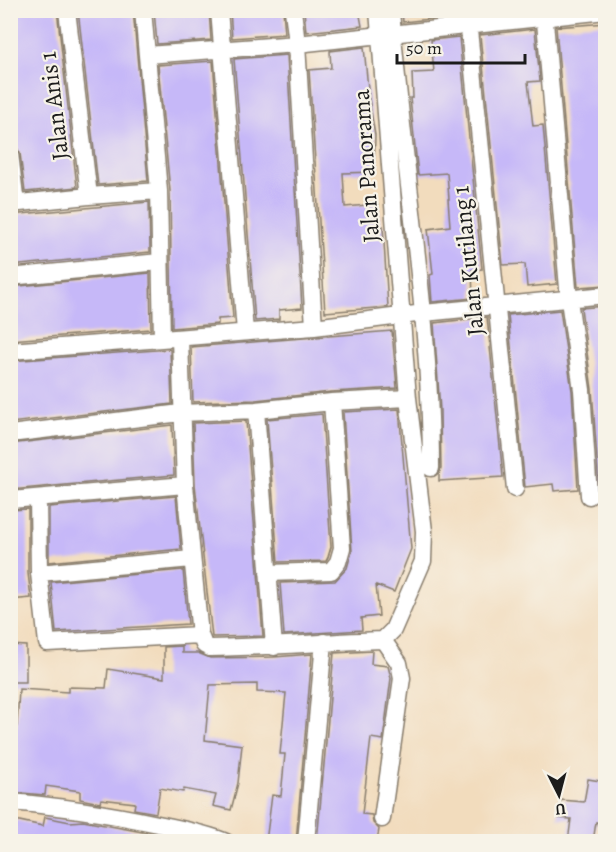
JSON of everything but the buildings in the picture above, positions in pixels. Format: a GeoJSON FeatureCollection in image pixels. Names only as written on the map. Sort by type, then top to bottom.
{"type":"FeatureCollection","features":[{"type":"Feature","properties":{"kind":"street","name":"Jalan Anis 1"},"geometry":{"type":"LineString","coordinates":[[67,10],[89,196]]}},
{"type":"Feature","properties":{"kind":"street"},"geometry":{"type":"LineString","coordinates":[[143,10],[159,191],[162,339]]}},
{"type":"Feature","properties":{"kind":"street"},"geometry":{"type":"LineString","coordinates":[[219,10],[245,332]]}},
{"type":"Feature","properties":{"kind":"street"},"geometry":{"type":"LineString","coordinates":[[293,10],[314,327]]}},
{"type":"Feature","properties":{"kind":"street","name":"Jalan Panorama"},"geometry":{"type":"LineString","coordinates":[[378,10],[387,34],[401,317],[424,531],[423,561],[393,630],[382,640]]}},
{"type":"Feature","properties":{"kind":"street"},"geometry":{"type":"LineString","coordinates":[[391,10],[387,34],[424,313],[431,419],[431,468]]}},
{"type":"Feature","properties":{"kind":"street"},"geometry":{"type":"LineString","coordinates":[[147,55],[297,44],[387,34],[467,19],[606,11]]}},
{"type":"Feature","properties":{"kind":"street"},"geometry":{"type":"LineString","coordinates":[[544,14],[569,300],[582,390],[589,496]]}},
{"type":"Feature","properties":{"kind":"street","name":"Jalan Kutilang 1"},"geometry":{"type":"LineString","coordinates":[[467,19],[515,489]]}},
{"type":"Feature","properties":{"kind":"street"},"geometry":{"type":"LineString","coordinates":[[10,154],[13,204],[159,191]]}},
{"type":"Feature","properties":{"kind":"street"},"geometry":{"type":"LineString","coordinates":[[10,277],[159,262]]}},
{"type":"Feature","properties":{"kind":"street"},"geometry":{"type":"LineString","coordinates":[[10,351],[314,327],[424,313],[606,295]]}},
{"type":"Feature","properties":{"kind":"street"},"geometry":{"type":"LineString","coordinates":[[180,339],[185,484],[200,635],[204,645],[210,648],[274,647],[382,640],[399,663],[402,678],[382,819]]}},
{"type":"Feature","properties":{"kind":"street"},"geometry":{"type":"LineString","coordinates":[[10,434],[181,412],[256,410],[332,402],[408,398]]}},
{"type":"Feature","properties":{"kind":"street"},"geometry":{"type":"LineString","coordinates":[[268,573],[331,571],[338,562],[342,548],[332,402]]}},
{"type":"Feature","properties":{"kind":"street"},"geometry":{"type":"LineString","coordinates":[[256,410],[274,647]]}},
{"type":"Feature","properties":{"kind":"street"},"geometry":{"type":"LineString","coordinates":[[11,500],[185,484]]}},
{"type":"Feature","properties":{"kind":"street"},"geometry":{"type":"LineString","coordinates":[[38,498],[39,573],[47,643],[200,635]]}},
{"type":"Feature","properties":{"kind":"street"},"geometry":{"type":"LineString","coordinates":[[39,573],[192,559]]}},
{"type":"Feature","properties":{"kind":"street"},"geometry":{"type":"LineString","coordinates":[[306,842],[324,642]]}},
{"type":"Feature","properties":{"kind":"street"},"geometry":{"type":"LineString","coordinates":[[10,802],[48,805],[141,820],[226,842]]}}]}
